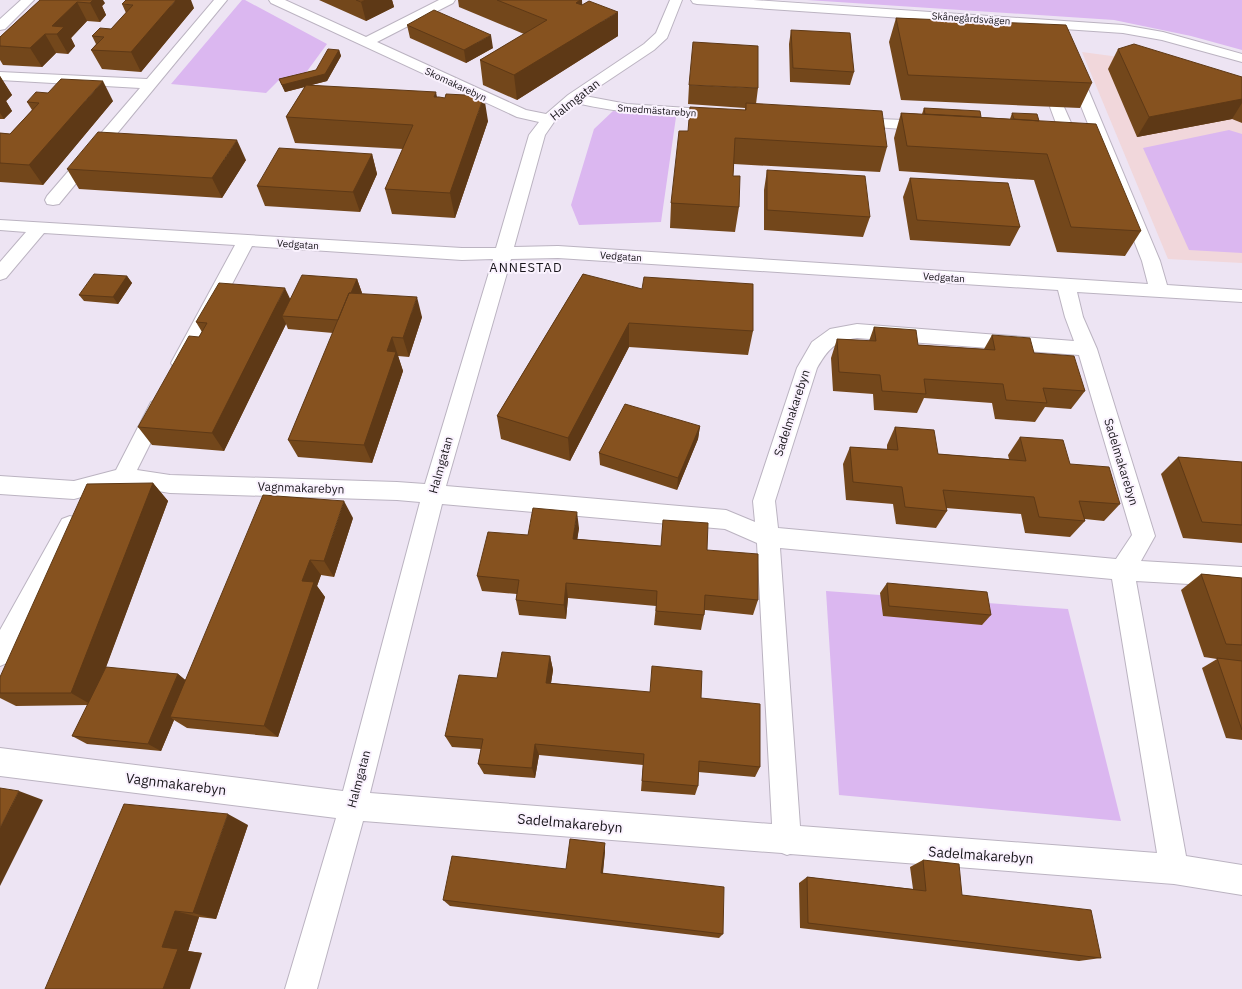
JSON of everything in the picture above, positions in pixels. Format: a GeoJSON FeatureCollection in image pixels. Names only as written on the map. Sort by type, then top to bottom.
{"type":"FeatureCollection","features":[{"type":"Feature","properties":{"kind":"street"},"geometry":{"type":"LineString","coordinates":[[0,26],[28,0]]}},
{"type":"Feature","properties":{"kind":"street"},"geometry":{"type":"LineString","coordinates":[[53,200],[222,0]]}},
{"type":"Feature","properties":{"kind":"street","name":"Skomakarebyn"},"geometry":{"type":"LineString","coordinates":[[275,0],[522,114],[549,119]]}},
{"type":"Feature","properties":{"kind":"street"},"geometry":{"type":"LineString","coordinates":[[366,42],[449,0]]}},
{"type":"Feature","properties":{"kind":"street","name":"Halmgatan"},"geometry":{"type":"LineString","coordinates":[[300,989],[353,806],[433,494],[537,135],[549,119],[573,98],[653,43],[662,35],[676,0]]}},
{"type":"Feature","properties":{"kind":"street","name":"Skånegårdsvägen"},"geometry":{"type":"LineString","coordinates":[[697,0],[1123,29],[1163,36],[1242,58]]}},
{"type":"Feature","properties":{"kind":"street"},"geometry":{"type":"LineString","coordinates":[[1066,51],[1102,136],[1151,261],[1160,290]]}},
{"type":"Feature","properties":{"kind":"street"},"geometry":{"type":"LineString","coordinates":[[0,76],[151,84]]}},
{"type":"Feature","properties":{"kind":"street","name":"Smedmästarebyn"},"geometry":{"type":"LineString","coordinates":[[573,98],[599,105],[623,108],[734,115]]}},
{"type":"Feature","properties":{"kind":"street"},"geometry":{"type":"LineString","coordinates":[[1057,106],[1068,134]]}},
{"type":"Feature","properties":{"kind":"street"},"geometry":{"type":"LineString","coordinates":[[837,121],[941,127]]}},
{"type":"Feature","properties":{"kind":"street"},"geometry":{"type":"LineString","coordinates":[[1052,133],[1102,136]]}},
{"type":"Feature","properties":{"kind":"street","name":"Vedgatan"},"geometry":{"type":"LineString","coordinates":[[0,225],[462,254],[558,252],[1242,296]]}},
{"type":"Feature","properties":{"kind":"street"},"geometry":{"type":"LineString","coordinates":[[0,274],[39,228]]}},
{"type":"Feature","properties":{"kind":"street"},"geometry":{"type":"LineString","coordinates":[[0,654],[73,520],[123,477],[246,241]]}},
{"type":"Feature","properties":{"kind":"street","name":"Sadelmakarebyn"},"geometry":{"type":"LineString","coordinates":[[1066,284],[1074,317],[1086,349],[1144,536],[1122,570]]}},
{"type":"Feature","properties":{"kind":"street","name":"Sadelmakarebyn"},"geometry":{"type":"LineString","coordinates":[[787,841],[768,537],[764,501],[807,368],[819,347],[837,334],[857,331],[1086,349]]}},
{"type":"Feature","properties":{"kind":"street","name":"Vagnmakarebyn"},"geometry":{"type":"LineString","coordinates":[[0,485],[74,490],[123,477],[170,484],[397,491],[433,494]]}},
{"type":"Feature","properties":{"kind":"street"},"geometry":{"type":"LineString","coordinates":[[433,494],[726,520],[768,537],[1122,570],[1242,577]]}},
{"type":"Feature","properties":{"kind":"street"},"geometry":{"type":"LineString","coordinates":[[1122,570],[1174,869]]}},
{"type":"Feature","properties":{"kind":"street","name":"Vagnmakarebyn"},"geometry":{"type":"LineString","coordinates":[[0,762],[353,806]]}},
{"type":"Feature","properties":{"kind":"street","name":"Sadelmakarebyn"},"geometry":{"type":"LineString","coordinates":[[353,806],[787,841],[1174,869],[1242,880]]}},
{"type":"Feature","properties":{"kind":"shaded area"},"geometry":{"type":"Polygon","coordinates":[[[242,0],[245,0],[327,44],[305,74],[278,81],[266,93],[171,84],[242,0]]]}},
{"type":"Feature","properties":{"kind":"shaded area"},"geometry":{"type":"Polygon","coordinates":[[[807,0],[1242,0],[1242,50],[1191,36],[1114,20],[807,0]]]}},
{"type":"Feature","properties":{"kind":"shaded area"},"geometry":{"type":"Polygon","coordinates":[[[1082,52],[1149,61],[1242,89],[1242,263],[1168,259],[1082,52]]]}},
{"type":"Feature","properties":{"kind":"shaded area"},"geometry":{"type":"Polygon","coordinates":[[[613,111],[676,117],[661,222],[579,225],[571,205],[594,129],[613,111]]]}},
{"type":"Feature","properties":{"kind":"shaded area"},"geometry":{"type":"Polygon","coordinates":[[[1229,130],[1242,134],[1242,253],[1189,250],[1143,148],[1229,130]]]}},
{"type":"Feature","properties":{"kind":"shaded area"},"geometry":{"type":"Polygon","coordinates":[[[826,591],[1068,609],[1121,821],[839,795],[826,591]]]}},
{"type":"Feature","properties":{"kind":"building"},"geometry":{"type":"Polygon","coordinates":[[[40,0],[93,0],[90,3],[77,2],[52,26],[64,27],[57,34],[45,34],[30,48],[0,46],[0,37],[40,0]]]}},
{"type":"Feature","properties":{"kind":"building"},"geometry":{"type":"Polygon","coordinates":[[[126,0],[176,0],[131,52],[91,50],[104,37],[92,36],[100,28],[111,29],[133,5],[122,4],[126,0]]]}},
{"type":"Feature","properties":{"kind":"building"},"geometry":{"type":"Polygon","coordinates":[[[497,0],[580,0],[576,3],[582,5],[589,1],[618,12],[514,75],[480,60],[547,20],[497,0]]]}},
{"type":"Feature","properties":{"kind":"building"},"geometry":{"type":"Polygon","coordinates":[[[434,10],[491,35],[464,50],[407,25],[434,10]]]}},
{"type":"Feature","properties":{"kind":"building"},"geometry":{"type":"Polygon","coordinates":[[[896,18],[1066,25],[1092,83],[908,75],[896,18]]]}},
{"type":"Feature","properties":{"kind":"building"},"geometry":{"type":"Polygon","coordinates":[[[791,30],[850,33],[854,72],[793,68],[791,30]]]}},
{"type":"Feature","properties":{"kind":"building"},"geometry":{"type":"Polygon","coordinates":[[[693,42],[758,46],[758,88],[689,85],[693,42]]]}},
{"type":"Feature","properties":{"kind":"building"},"geometry":{"type":"Polygon","coordinates":[[[1134,44],[1242,77],[1242,99],[1149,117],[1118,49],[1134,44]]]}},
{"type":"Feature","properties":{"kind":"building"},"geometry":{"type":"Polygon","coordinates":[[[328,49],[339,50],[325,74],[282,85],[279,79],[316,70],[328,49]]]}},
{"type":"Feature","properties":{"kind":"building"},"geometry":{"type":"Polygon","coordinates":[[[61,79],[103,81],[29,165],[0,163],[0,133],[10,134],[39,103],[27,102],[36,92],[48,93],[61,79]]]}},
{"type":"Feature","properties":{"kind":"building"},"geometry":{"type":"Polygon","coordinates":[[[306,85],[436,92],[434,97],[445,98],[446,94],[484,96],[450,193],[385,189],[413,125],[286,117],[306,85]]]}},
{"type":"Feature","properties":{"kind":"building"},"geometry":{"type":"Polygon","coordinates":[[[746,103],[882,111],[887,147],[735,138],[733,176],[740,176],[739,207],[671,203],[679,131],[688,131],[690,107],[746,110],[746,103]]]}},
{"type":"Feature","properties":{"kind":"building"},"geometry":{"type":"Polygon","coordinates":[[[924,108],[980,111],[981,117],[925,114],[924,108]]]}},
{"type":"Feature","properties":{"kind":"building"},"geometry":{"type":"Polygon","coordinates":[[[901,113],[1096,124],[1141,231],[1071,227],[1047,154],[907,146],[901,113]]]}},
{"type":"Feature","properties":{"kind":"building"},"geometry":{"type":"Polygon","coordinates":[[[1012,113],[1037,114],[1039,121],[1014,119],[1012,113]]]}},
{"type":"Feature","properties":{"kind":"building"},"geometry":{"type":"Polygon","coordinates":[[[98,132],[237,140],[212,178],[67,169],[98,132]]]}},
{"type":"Feature","properties":{"kind":"building"},"geometry":{"type":"Polygon","coordinates":[[[279,148],[372,154],[353,192],[257,186],[279,148]]]}},
{"type":"Feature","properties":{"kind":"building"},"geometry":{"type":"Polygon","coordinates":[[[767,170],[865,176],[870,217],[767,210],[767,170]]]}},
{"type":"Feature","properties":{"kind":"building"},"geometry":{"type":"Polygon","coordinates":[[[910,178],[1008,183],[1020,227],[917,220],[910,178]]]}},
{"type":"Feature","properties":{"kind":"building"},"geometry":{"type":"Polygon","coordinates":[[[94,274],[127,276],[113,297],[79,295],[94,274]]]}},
{"type":"Feature","properties":{"kind":"building"},"geometry":{"type":"Polygon","coordinates":[[[583,274],[642,289],[644,277],[753,284],[753,331],[629,323],[568,438],[497,416],[583,274]]]}},
{"type":"Feature","properties":{"kind":"building"},"geometry":{"type":"Polygon","coordinates":[[[302,275],[357,279],[351,293],[349,293],[338,320],[282,316],[302,275]]]}},
{"type":"Feature","properties":{"kind":"building"},"geometry":{"type":"Polygon","coordinates":[[[219,283],[285,288],[212,433],[138,427],[189,336],[199,337],[207,323],[196,322],[219,283]]]}},
{"type":"Feature","properties":{"kind":"building"},"geometry":{"type":"Polygon","coordinates":[[[349,293],[417,297],[403,338],[392,337],[387,351],[396,352],[364,445],[288,440],[349,293]]]}},
{"type":"Feature","properties":{"kind":"building"},"geometry":{"type":"Polygon","coordinates":[[[874,327],[916,330],[918,345],[995,350],[992,335],[1030,338],[1034,353],[1074,356],[1085,391],[1043,388],[1047,403],[1006,400],[1003,384],[924,379],[926,394],[882,391],[880,375],[839,372],[837,339],[876,341],[874,327]]]}},
{"type":"Feature","properties":{"kind":"building"},"geometry":{"type":"Polygon","coordinates":[[[625,404],[700,426],[678,478],[599,453],[625,404]]]}},
{"type":"Feature","properties":{"kind":"building"},"geometry":{"type":"Polygon","coordinates":[[[895,427],[934,430],[938,454],[1026,461],[1020,437],[1063,440],[1070,464],[1109,467],[1120,504],[1079,501],[1085,521],[1039,517],[1034,497],[943,490],[947,511],[905,507],[902,487],[853,482],[850,447],[898,450],[895,427]]]}},
{"type":"Feature","properties":{"kind":"building"},"geometry":{"type":"Polygon","coordinates":[[[1178,457],[1242,462],[1242,525],[1202,522],[1178,457]]]}},
{"type":"Feature","properties":{"kind":"building"},"geometry":{"type":"Polygon","coordinates":[[[153,483],[71,693],[0,693],[0,677],[87,484],[153,483]]]}},
{"type":"Feature","properties":{"kind":"building"},"geometry":{"type":"Polygon","coordinates":[[[263,495],[344,501],[324,561],[310,560],[302,581],[314,582],[264,726],[170,717],[263,495]]]}},
{"type":"Feature","properties":{"kind":"building"},"geometry":{"type":"Polygon","coordinates":[[[533,508],[577,512],[573,539],[661,546],[663,520],[708,523],[707,550],[758,554],[758,600],[705,595],[704,615],[656,611],[657,591],[566,583],[564,605],[516,600],[519,580],[477,576],[488,532],[528,535],[533,508]]]}},
{"type":"Feature","properties":{"kind":"building"},"geometry":{"type":"Polygon","coordinates":[[[1201,574],[1242,578],[1242,645],[1226,644],[1201,574]]]}},
{"type":"Feature","properties":{"kind":"building"},"geometry":{"type":"Polygon","coordinates":[[[887,583],[987,592],[991,615],[889,606],[887,583]]]}},
{"type":"Feature","properties":{"kind":"building"},"geometry":{"type":"Polygon","coordinates":[[[502,652],[550,656],[546,683],[650,692],[652,666],[702,671],[701,698],[760,704],[760,767],[699,761],[698,786],[642,781],[644,754],[535,744],[532,768],[478,764],[483,739],[445,736],[459,675],[497,678],[502,652]]]}},
{"type":"Feature","properties":{"kind":"building"},"geometry":{"type":"Polygon","coordinates":[[[1217,658],[1242,661],[1242,730],[1217,658]]]}},
{"type":"Feature","properties":{"kind":"building"},"geometry":{"type":"Polygon","coordinates":[[[106,667],[178,674],[148,744],[72,736],[106,667]]]}},
{"type":"Feature","properties":{"kind":"building"},"geometry":{"type":"Polygon","coordinates":[[[0,788],[19,791],[0,828],[0,788]]]}},
{"type":"Feature","properties":{"kind":"building"},"geometry":{"type":"Polygon","coordinates":[[[124,804],[228,814],[193,913],[175,911],[162,947],[178,949],[163,989],[45,989],[124,804]]]}},
{"type":"Feature","properties":{"kind":"building"},"geometry":{"type":"Polygon","coordinates":[[[570,839],[605,843],[601,873],[724,887],[723,934],[443,900],[452,856],[566,869],[570,839]]]}},
{"type":"Feature","properties":{"kind":"building"},"geometry":{"type":"Polygon","coordinates":[[[923,860],[959,864],[962,895],[1091,910],[1101,958],[808,923],[807,877],[926,891],[923,860]]]}},
{"type":"Feature","properties":{"kind":"district","name":"ANNESTAD"},"geometry":{"type":"Point","coordinates":[526,267]}}]}
